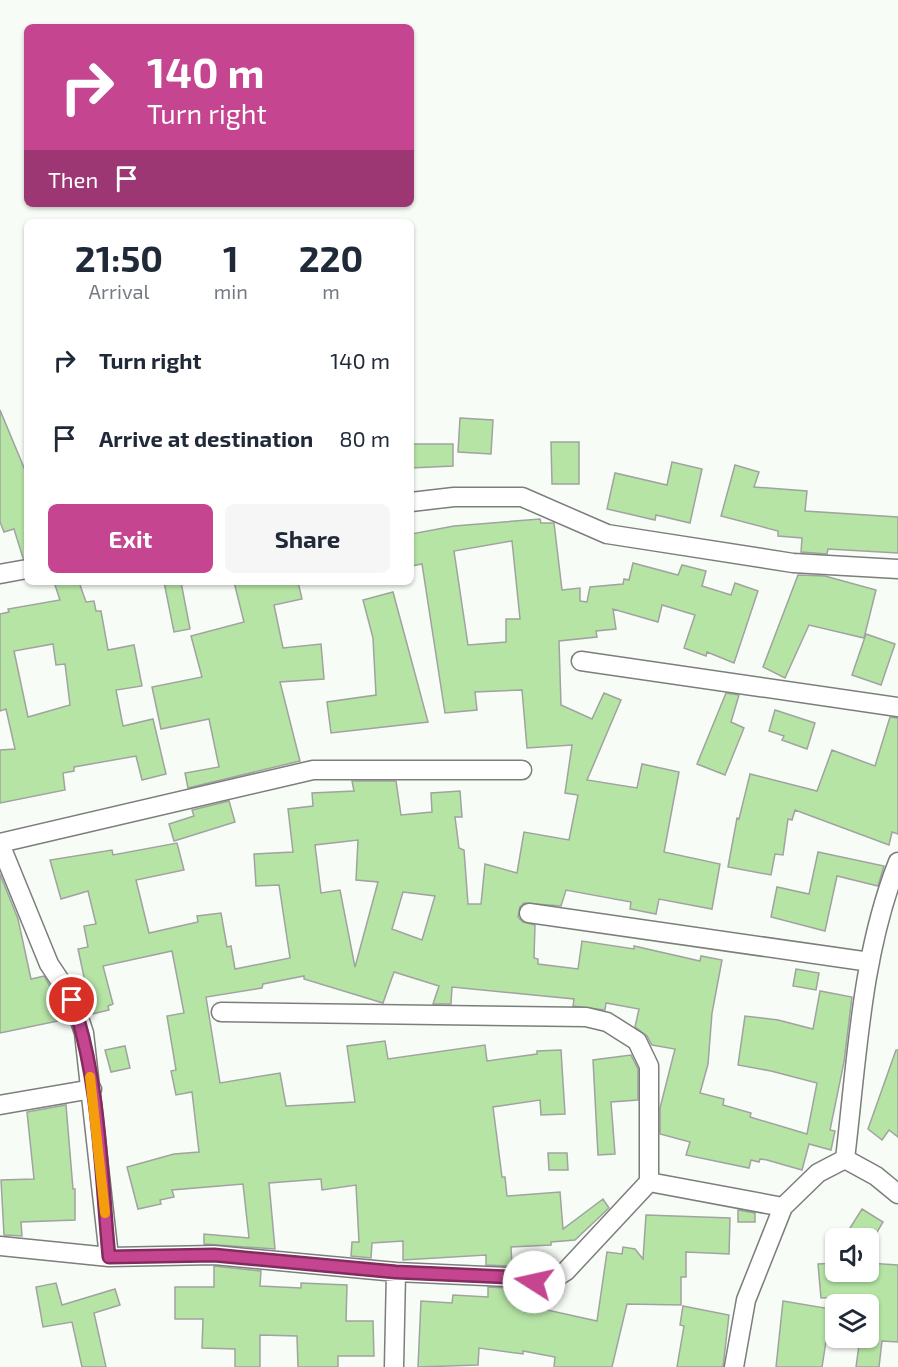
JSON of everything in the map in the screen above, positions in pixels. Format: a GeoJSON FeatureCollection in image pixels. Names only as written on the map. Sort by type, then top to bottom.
{"type":"FeatureCollection","features":[{"type":"Feature","properties":{"kind":"street"},"geometry":{"type":"LineString","coordinates":[[414,502],[454,497],[522,497],[607,534],[793,562],[898,569]]}},
{"type":"Feature","properties":{"kind":"street"},"geometry":{"type":"LineString","coordinates":[[0,574],[24,570]]}},
{"type":"Feature","properties":{"kind":"street"},"geometry":{"type":"LineString","coordinates":[[581,661],[898,707]]}},
{"type":"Feature","properties":{"kind":"street"},"geometry":{"type":"LineString","coordinates":[[109,1257],[84,1033],[72,1000],[49,964],[0,843],[313,770],[522,770]]}},
{"type":"Feature","properties":{"kind":"street"},"geometry":{"type":"LineString","coordinates":[[845,1159],[870,962],[894,887],[898,862]]}},
{"type":"Feature","properties":{"kind":"street"},"geometry":{"type":"LineString","coordinates":[[529,914],[870,962]]}},
{"type":"Feature","properties":{"kind":"street"},"geometry":{"type":"LineString","coordinates":[[0,1246],[109,1257],[214,1255],[396,1272],[508,1277],[534,1282],[553,1279],[566,1271],[649,1182],[649,1066],[637,1041],[608,1022],[586,1017],[221,1012]]}},
{"type":"Feature","properties":{"kind":"street"},"geometry":{"type":"LineString","coordinates":[[0,1105],[92,1089]]}},
{"type":"Feature","properties":{"kind":"street"},"geometry":{"type":"LineString","coordinates":[[845,1159],[876,1176],[898,1194]]}},
{"type":"Feature","properties":{"kind":"street"},"geometry":{"type":"LineString","coordinates":[[734,1367],[746,1300],[783,1207],[818,1173],[845,1159]]}},
{"type":"Feature","properties":{"kind":"street"},"geometry":{"type":"LineString","coordinates":[[649,1182],[783,1207]]}},
{"type":"Feature","properties":{"kind":"street"},"geometry":{"type":"LineString","coordinates":[[394,1367],[396,1272]]}},
{"type":"Feature","properties":{"kind":"building"},"geometry":{"type":"Polygon","coordinates":[[[0,410],[24,468],[24,558],[14,529],[4,532],[0,522],[0,410]]]}},
{"type":"Feature","properties":{"kind":"building"},"geometry":{"type":"Polygon","coordinates":[[[460,418],[493,420],[491,454],[458,452],[460,418]]]}},
{"type":"Feature","properties":{"kind":"building"},"geometry":{"type":"Polygon","coordinates":[[[551,442],[579,442],[579,484],[552,484],[551,442]]]}},
{"type":"Feature","properties":{"kind":"building"},"geometry":{"type":"Polygon","coordinates":[[[414,444],[453,444],[453,466],[414,468],[414,444]]]}},
{"type":"Feature","properties":{"kind":"building"},"geometry":{"type":"Polygon","coordinates":[[[672,462],[702,469],[690,523],[656,515],[655,520],[607,509],[615,473],[667,485],[672,462]]]}},
{"type":"Feature","properties":{"kind":"building"},"geometry":{"type":"Polygon","coordinates":[[[735,465],[759,472],[754,487],[807,491],[805,511],[898,517],[898,553],[828,549],[827,554],[801,552],[802,538],[778,536],[778,531],[721,516],[735,465]]]}},
{"type":"Feature","properties":{"kind":"building"},"geometry":{"type":"Polygon","coordinates":[[[540,519],[541,523],[554,523],[562,590],[580,588],[580,601],[587,602],[590,587],[623,584],[624,579],[629,580],[633,563],[678,575],[682,565],[706,571],[702,586],[731,595],[735,583],[758,591],[734,663],[707,652],[706,656],[684,648],[695,615],[662,605],[658,622],[613,609],[616,629],[596,631],[597,637],[559,641],[561,705],[592,719],[604,693],[621,700],[587,780],[637,788],[642,764],[679,772],[664,852],[720,864],[712,909],[659,899],[656,914],[630,909],[631,902],[566,890],[561,906],[524,903],[520,907],[518,917],[523,922],[535,925],[534,958],[538,959],[538,964],[578,969],[582,941],[634,949],[634,946],[700,961],[701,956],[722,960],[712,1013],[708,1064],[700,1093],[724,1099],[723,1105],[751,1113],[750,1117],[807,1134],[817,1083],[738,1065],[745,1016],[778,1020],[813,1029],[820,991],[852,997],[844,1062],[830,1130],[835,1131],[831,1150],[809,1144],[802,1170],[760,1159],[759,1162],[751,1160],[749,1168],[686,1155],[690,1142],[660,1134],[660,1108],[675,1049],[652,1045],[647,1036],[635,1027],[639,1009],[606,1003],[605,1010],[573,1006],[574,999],[452,987],[451,1004],[433,1004],[439,986],[394,972],[383,1003],[304,979],[304,976],[263,984],[262,988],[206,997],[220,1083],[280,1073],[286,1106],[355,1102],[347,1046],[385,1041],[388,1059],[485,1045],[487,1061],[537,1054],[537,1051],[561,1050],[565,1114],[541,1115],[540,1100],[493,1107],[502,1177],[505,1177],[507,1196],[560,1192],[563,1229],[603,1199],[609,1208],[575,1240],[551,1242],[551,1245],[511,1247],[512,1266],[486,1265],[486,1255],[403,1260],[403,1241],[372,1243],[371,1258],[351,1256],[352,1242],[359,1242],[356,1185],[322,1190],[321,1179],[269,1183],[275,1249],[204,1244],[204,1234],[249,1238],[243,1184],[172,1190],[174,1197],[160,1200],[161,1204],[138,1209],[127,1167],[174,1154],[199,1152],[192,1092],[176,1095],[171,1071],[176,1070],[167,1016],[184,1013],[172,951],[103,966],[113,1004],[108,1006],[109,1010],[92,1014],[78,949],[88,947],[84,926],[96,924],[88,891],[61,899],[50,860],[112,850],[113,855],[177,843],[184,870],[136,880],[149,933],[198,922],[197,916],[221,913],[227,947],[231,946],[235,969],[290,958],[279,885],[256,886],[254,854],[293,852],[288,809],[313,806],[312,793],[354,791],[352,781],[396,781],[401,815],[432,812],[431,793],[460,791],[462,817],[455,817],[459,848],[464,850],[468,904],[481,904],[485,864],[517,873],[524,832],[569,840],[578,795],[565,793],[572,745],[527,748],[522,690],[475,692],[477,710],[445,713],[422,564],[414,565],[414,533],[454,526],[540,519]],[[512,541],[454,551],[468,645],[506,642],[506,619],[520,619],[512,541]],[[358,840],[315,845],[321,893],[340,890],[355,967],[378,882],[356,880],[358,840]],[[403,892],[392,929],[422,940],[435,896],[403,892]]]}},
{"type":"Feature","properties":{"kind":"building"},"geometry":{"type":"Polygon","coordinates":[[[798,575],[825,576],[876,590],[864,638],[809,625],[785,678],[763,667],[798,575]]]}},
{"type":"Feature","properties":{"kind":"building"},"geometry":{"type":"Polygon","coordinates":[[[55,585],[80,585],[86,602],[94,601],[96,611],[101,611],[108,650],[134,645],[142,686],[116,690],[123,726],[153,719],[166,774],[142,780],[136,756],[74,767],[74,771],[63,773],[65,790],[0,803],[0,750],[15,749],[6,709],[0,711],[0,614],[9,612],[8,609],[60,600],[55,585]],[[53,644],[14,651],[28,717],[70,705],[65,664],[56,665],[53,644]]]}},
{"type":"Feature","properties":{"kind":"building"},"geometry":{"type":"Polygon","coordinates":[[[165,585],[182,585],[190,629],[174,632],[165,585]]]}},
{"type":"Feature","properties":{"kind":"building"},"geometry":{"type":"Polygon","coordinates":[[[235,585],[299,585],[302,599],[274,605],[283,648],[321,644],[324,679],[280,682],[300,761],[188,788],[185,773],[219,767],[209,719],[161,729],[152,687],[202,677],[191,636],[244,622],[235,585]]]}},
{"type":"Feature","properties":{"kind":"building"},"geometry":{"type":"Polygon","coordinates":[[[393,592],[428,722],[331,733],[327,702],[376,695],[373,638],[363,600],[393,592]]]}},
{"type":"Feature","properties":{"kind":"building"},"geometry":{"type":"Polygon","coordinates":[[[866,634],[895,644],[881,685],[852,675],[866,634]]]}},
{"type":"Feature","properties":{"kind":"building"},"geometry":{"type":"Polygon","coordinates":[[[726,693],[739,695],[731,722],[744,728],[725,775],[697,764],[726,693]]]}},
{"type":"Feature","properties":{"kind":"building"},"geometry":{"type":"Polygon","coordinates":[[[775,710],[815,723],[807,749],[782,740],[784,736],[769,731],[775,710]]]}},
{"type":"Feature","properties":{"kind":"building"},"geometry":{"type":"Polygon","coordinates":[[[890,717],[898,718],[898,834],[892,832],[889,845],[795,810],[792,820],[788,819],[783,855],[775,854],[771,875],[728,867],[737,818],[739,819],[750,774],[817,791],[832,750],[875,766],[890,717]]]}},
{"type":"Feature","properties":{"kind":"building"},"geometry":{"type":"Polygon","coordinates":[[[229,801],[235,822],[174,841],[169,824],[194,816],[192,810],[229,801]]]}},
{"type":"Feature","properties":{"kind":"building"},"geometry":{"type":"Polygon","coordinates":[[[818,852],[884,866],[878,886],[837,876],[825,931],[771,917],[777,887],[809,894],[818,852]]]}},
{"type":"Feature","properties":{"kind":"building"},"geometry":{"type":"Polygon","coordinates":[[[0,874],[18,919],[31,979],[44,976],[51,988],[58,1021],[0,1033],[0,874]]]}},
{"type":"Feature","properties":{"kind":"building"},"geometry":{"type":"Polygon","coordinates":[[[796,969],[819,973],[816,990],[793,986],[796,969]]]}},
{"type":"Feature","properties":{"kind":"building"},"geometry":{"type":"Polygon","coordinates":[[[125,1046],[130,1068],[111,1072],[105,1050],[125,1046]]]}},
{"type":"Feature","properties":{"kind":"building"},"geometry":{"type":"Polygon","coordinates":[[[896,1050],[898,1050],[898,1137],[889,1130],[882,1140],[868,1129],[896,1050]]]}},
{"type":"Feature","properties":{"kind":"building"},"geometry":{"type":"Polygon","coordinates":[[[631,1055],[638,1069],[638,1100],[611,1102],[615,1154],[598,1155],[593,1060],[631,1055]]]}},
{"type":"Feature","properties":{"kind":"building"},"geometry":{"type":"Polygon","coordinates":[[[66,1105],[73,1189],[75,1189],[75,1220],[21,1222],[22,1236],[4,1235],[1,1180],[34,1179],[27,1112],[66,1105]]]}},
{"type":"Feature","properties":{"kind":"building"},"geometry":{"type":"Polygon","coordinates":[[[548,1153],[567,1153],[568,1170],[549,1170],[548,1153]]]}},
{"type":"Feature","properties":{"kind":"building"},"geometry":{"type":"Polygon","coordinates":[[[862,1209],[883,1222],[879,1229],[850,1228],[862,1209]]]}},
{"type":"Feature","properties":{"kind":"building"},"geometry":{"type":"Polygon","coordinates":[[[738,1210],[755,1213],[755,1222],[738,1222],[738,1210]]]}},
{"type":"Feature","properties":{"kind":"building"},"geometry":{"type":"Polygon","coordinates":[[[646,1215],[730,1218],[729,1254],[686,1252],[686,1277],[681,1277],[681,1305],[627,1304],[612,1367],[554,1367],[555,1357],[523,1351],[523,1354],[479,1348],[478,1365],[418,1367],[421,1301],[452,1303],[453,1295],[488,1297],[488,1287],[507,1288],[514,1290],[514,1297],[530,1299],[529,1306],[597,1321],[607,1252],[622,1254],[623,1247],[635,1249],[643,1259],[646,1215]]]}},
{"type":"Feature","properties":{"kind":"building"},"geometry":{"type":"Polygon","coordinates":[[[818,1264],[825,1264],[825,1282],[879,1282],[879,1264],[898,1265],[898,1342],[882,1341],[879,1367],[856,1367],[859,1348],[879,1348],[879,1294],[825,1294],[825,1298],[821,1298],[818,1264]]]}},
{"type":"Feature","properties":{"kind":"building"},"geometry":{"type":"Polygon","coordinates":[[[214,1266],[261,1271],[260,1286],[301,1288],[301,1283],[347,1285],[346,1321],[373,1321],[374,1356],[338,1356],[338,1367],[298,1367],[297,1336],[260,1335],[260,1367],[235,1367],[235,1349],[202,1348],[203,1319],[175,1319],[175,1287],[214,1287],[214,1266]]]}},
{"type":"Feature","properties":{"kind":"building"},"geometry":{"type":"Polygon","coordinates":[[[56,1283],[62,1305],[115,1289],[120,1305],[94,1313],[106,1367],[82,1367],[72,1322],[43,1327],[36,1287],[56,1283]]]}},
{"type":"Feature","properties":{"kind":"building"},"geometry":{"type":"Polygon","coordinates":[[[783,1301],[825,1308],[825,1348],[822,1367],[776,1367],[783,1301]]]}},
{"type":"Feature","properties":{"kind":"building"},"geometry":{"type":"Polygon","coordinates":[[[683,1306],[729,1315],[723,1367],[677,1367],[684,1326],[680,1325],[683,1306]]]}},
{"type":"Feature","properties":{"kind":"slow traffic"},"geometry":{"type":"LineString","coordinates":[[90,1077],[105,1213]]}},
{"type":"Feature","properties":{"kind":"route"},"geometry":{"type":"LineString","coordinates":[[72,1000],[84,1033],[109,1257],[214,1255],[396,1272],[508,1277],[534,1282]]}}]}
